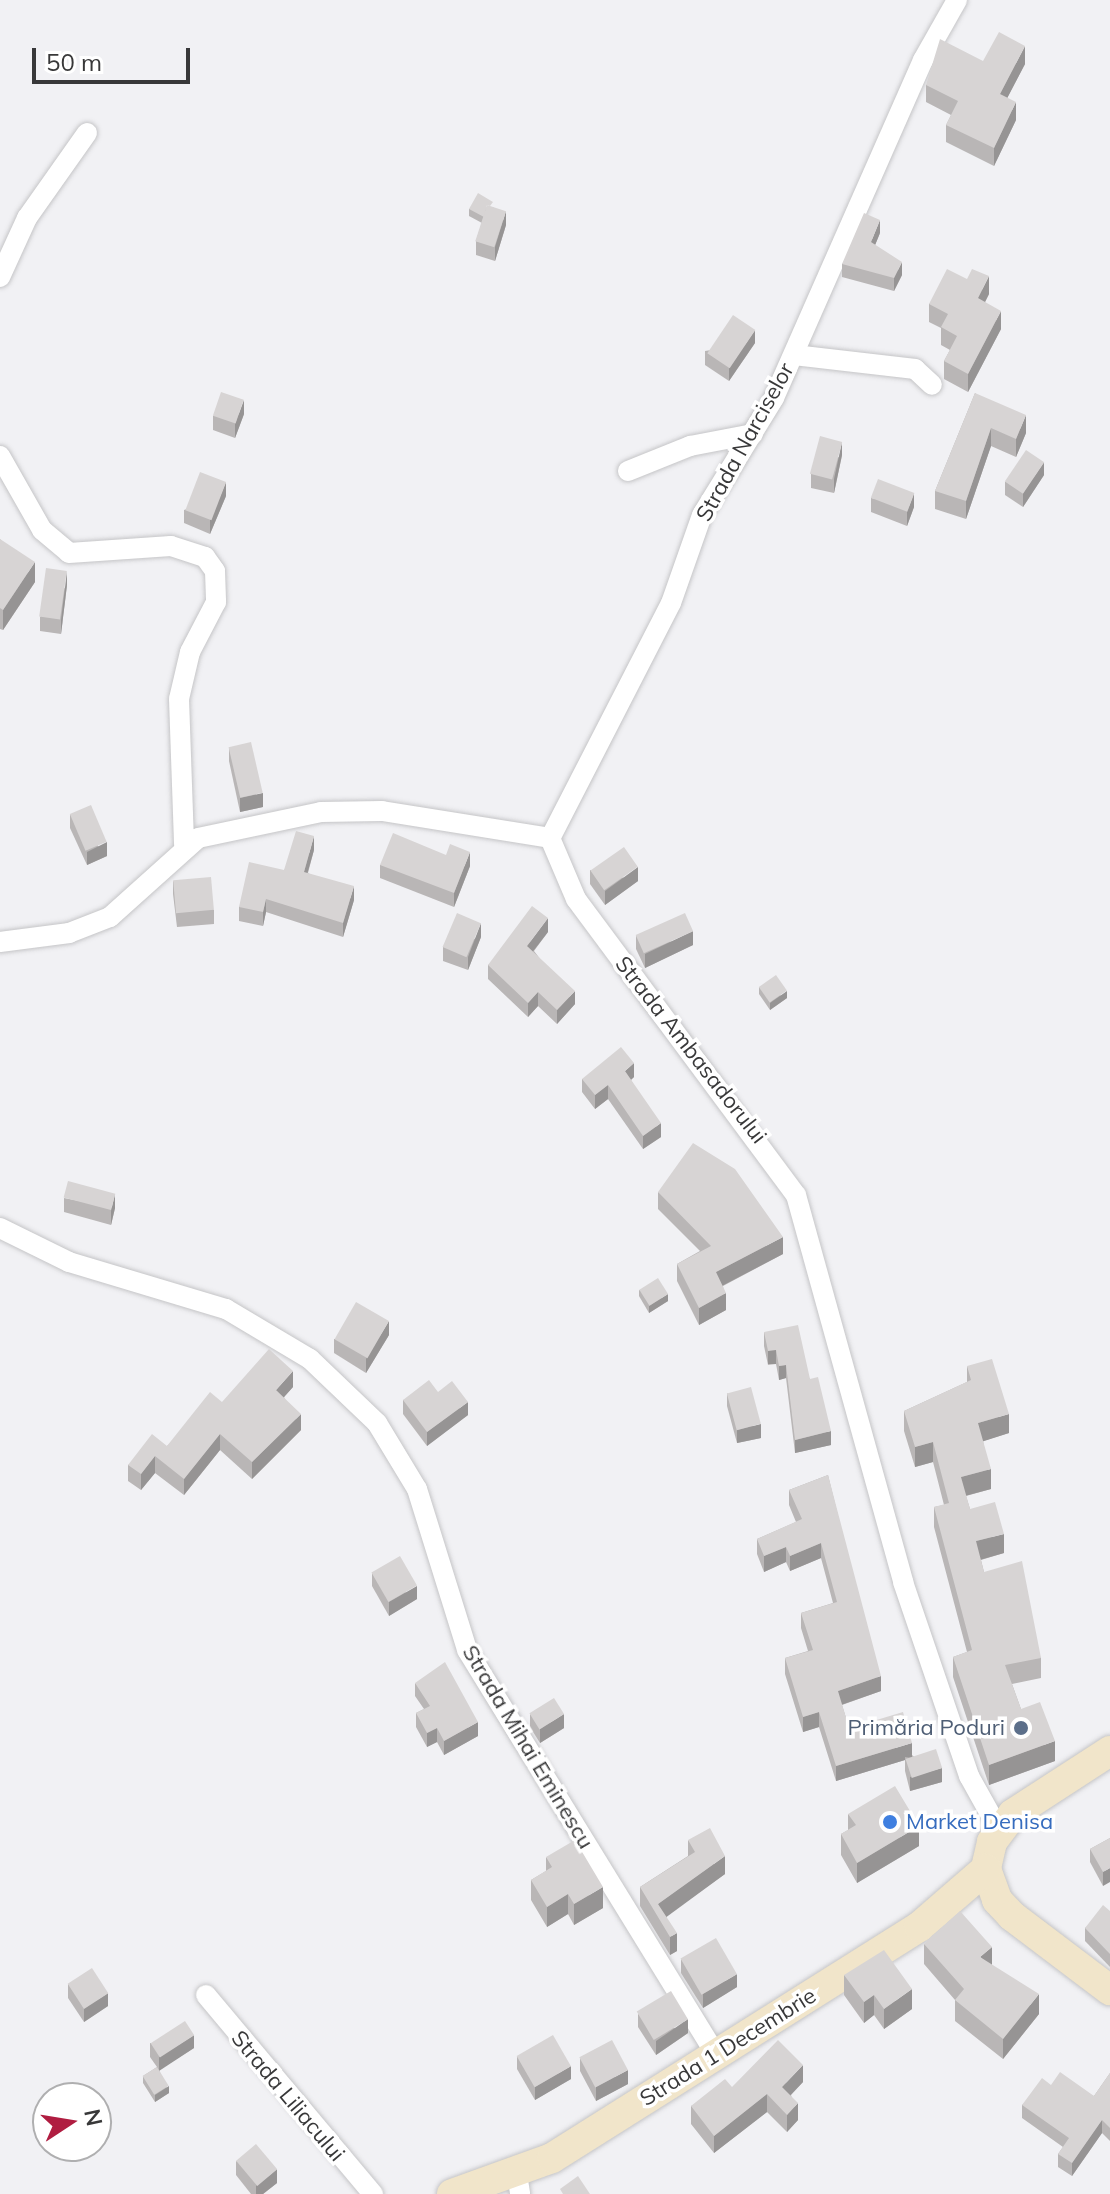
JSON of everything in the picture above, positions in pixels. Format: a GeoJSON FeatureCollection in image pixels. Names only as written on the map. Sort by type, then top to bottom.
{"type":"FeatureCollection","features":[{"type":"Feature","properties":{"kind":"street","name":"Strada Narciselor"},"geometry":{"type":"LineString","coordinates":[[550,838],[671,603],[702,515],[753,434],[794,355],[923,60],[957,0]]}},
{"type":"Feature","properties":{"kind":"street"},"geometry":{"type":"LineString","coordinates":[[0,277],[27,218],[87,133]]}},
{"type":"Feature","properties":{"kind":"street"},"geometry":{"type":"LineString","coordinates":[[794,355],[915,369],[932,385]]}},
{"type":"Feature","properties":{"kind":"street"},"geometry":{"type":"LineString","coordinates":[[628,471],[690,446],[753,434]]}},
{"type":"Feature","properties":{"kind":"street"},"geometry":{"type":"LineString","coordinates":[[0,456],[42,530],[69,553],[171,546],[205,557],[215,571],[216,602],[190,652],[179,699],[184,845]]}},
{"type":"Feature","properties":{"kind":"street"},"geometry":{"type":"LineString","coordinates":[[0,942],[69,933],[110,917],[184,845],[351,810],[550,838]]}},
{"type":"Feature","properties":{"kind":"street","name":"Strada Ambasadorului"},"geometry":{"type":"LineString","coordinates":[[550,838],[576,899],[796,1195],[903,1582],[969,1776],[999,1830]]}},
{"type":"Feature","properties":{"kind":"street","name":"Strada Mihai Eminescu"},"geometry":{"type":"LineString","coordinates":[[0,1228],[69,1262],[206,1299],[292,1345],[368,1411],[417,1489],[467,1650],[716,2054]]}},
{"type":"Feature","properties":{"kind":"street"},"geometry":{"type":"LineString","coordinates":[[1110,1751],[1048,1787],[999,1830],[986,1869],[997,1900],[1012,1916],[1110,1990]]}},
{"type":"Feature","properties":{"kind":"street","name":"Strada 1 Decembrie"},"geometry":{"type":"LineString","coordinates":[[452,2194],[518,2184],[716,2054],[919,1927],[986,1869]]}},
{"type":"Feature","properties":{"kind":"street","name":"Strada Liliacului"},"geometry":{"type":"LineString","coordinates":[[206,1995],[373,2194]]}},
{"type":"Feature","properties":{"kind":"building"},"geometry":{"type":"Polygon","coordinates":[[[999,32],[1025,46],[1000,94],[1016,102],[994,148],[946,125],[958,101],[926,85],[940,39],[983,61],[999,32]]]}},
{"type":"Feature","properties":{"kind":"building"},"geometry":{"type":"Polygon","coordinates":[[[478,193],[493,202],[487,205],[484,217],[469,209],[478,193]]]}},
{"type":"Feature","properties":{"kind":"building"},"geometry":{"type":"Polygon","coordinates":[[[487,205],[506,211],[494,247],[475,241],[487,205]]]}},
{"type":"Feature","properties":{"kind":"building"},"geometry":{"type":"Polygon","coordinates":[[[864,213],[880,220],[871,242],[902,262],[894,278],[842,264],[864,213]]]}},
{"type":"Feature","properties":{"kind":"building"},"geometry":{"type":"Polygon","coordinates":[[[947,269],[967,279],[972,269],[989,276],[978,298],[1001,311],[968,374],[944,361],[957,336],[941,327],[948,314],[929,304],[947,269]]]}},
{"type":"Feature","properties":{"kind":"building"},"geometry":{"type":"Polygon","coordinates":[[[733,315],[755,330],[730,368],[707,353],[733,315]]]}},
{"type":"Feature","properties":{"kind":"building"},"geometry":{"type":"Polygon","coordinates":[[[221,392],[244,400],[236,423],[213,416],[221,392]]]}},
{"type":"Feature","properties":{"kind":"building"},"geometry":{"type":"Polygon","coordinates":[[[975,393],[1026,415],[1016,439],[991,428],[966,501],[935,491],[975,393]]]}},
{"type":"Feature","properties":{"kind":"building"},"geometry":{"type":"Polygon","coordinates":[[[820,436],[842,442],[832,480],[810,474],[820,436]]]}},
{"type":"Feature","properties":{"kind":"building"},"geometry":{"type":"Polygon","coordinates":[[[1026,450],[1044,462],[1023,494],[1005,482],[1026,450]]]}},
{"type":"Feature","properties":{"kind":"building"},"geometry":{"type":"Polygon","coordinates":[[[200,472],[226,482],[211,520],[185,510],[200,472]]]}},
{"type":"Feature","properties":{"kind":"building"},"geometry":{"type":"Polygon","coordinates":[[[878,479],[914,493],[907,512],[871,498],[878,479]]]}},
{"type":"Feature","properties":{"kind":"building"},"geometry":{"type":"Polygon","coordinates":[[[0,539],[35,562],[3,610],[0,608],[0,539]]]}},
{"type":"Feature","properties":{"kind":"building"},"geometry":{"type":"Polygon","coordinates":[[[46,568],[67,571],[60,619],[39,617],[46,568]]]}},
{"type":"Feature","properties":{"kind":"building"},"geometry":{"type":"Polygon","coordinates":[[[251,742],[263,793],[240,798],[229,747],[251,742]]]}},
{"type":"Feature","properties":{"kind":"building"},"geometry":{"type":"Polygon","coordinates":[[[91,805],[107,842],[85,851],[70,814],[91,805]]]}},
{"type":"Feature","properties":{"kind":"building"},"geometry":{"type":"Polygon","coordinates":[[[296,831],[314,836],[304,872],[354,886],[343,923],[266,899],[263,912],[239,907],[249,862],[284,870],[296,831]]]}},
{"type":"Feature","properties":{"kind":"building"},"geometry":{"type":"Polygon","coordinates":[[[393,833],[446,855],[450,844],[470,852],[454,893],[380,865],[393,833]]]}},
{"type":"Feature","properties":{"kind":"building"},"geometry":{"type":"Polygon","coordinates":[[[624,847],[638,867],[604,890],[590,871],[624,847]]]}},
{"type":"Feature","properties":{"kind":"building"},"geometry":{"type":"Polygon","coordinates":[[[211,877],[214,910],[176,913],[173,880],[211,877]]]}},
{"type":"Feature","properties":{"kind":"building"},"geometry":{"type":"Polygon","coordinates":[[[532,906],[548,918],[527,946],[575,991],[557,1010],[538,992],[528,1003],[488,965],[532,906]]]}},
{"type":"Feature","properties":{"kind":"building"},"geometry":{"type":"Polygon","coordinates":[[[457,913],[481,923],[466,957],[443,947],[457,913]]]}},
{"type":"Feature","properties":{"kind":"building"},"geometry":{"type":"Polygon","coordinates":[[[685,913],[693,931],[644,953],[636,935],[685,913]]]}},
{"type":"Feature","properties":{"kind":"building"},"geometry":{"type":"Polygon","coordinates":[[[776,975],[787,991],[770,1003],[759,987],[776,975]]]}},
{"type":"Feature","properties":{"kind":"building"},"geometry":{"type":"Polygon","coordinates":[[[621,1047],[634,1063],[625,1071],[661,1123],[643,1136],[608,1085],[595,1095],[582,1079],[621,1047]]]}},
{"type":"Feature","properties":{"kind":"building"},"geometry":{"type":"Polygon","coordinates":[[[693,1143],[735,1169],[783,1237],[716,1272],[726,1293],[699,1308],[677,1264],[711,1246],[658,1192],[693,1143]]]}},
{"type":"Feature","properties":{"kind":"building"},"geometry":{"type":"Polygon","coordinates":[[[68,1181],[115,1194],[111,1210],[64,1197],[68,1181]]]}},
{"type":"Feature","properties":{"kind":"building"},"geometry":{"type":"Polygon","coordinates":[[[658,1278],[668,1294],[649,1306],[639,1290],[658,1278]]]}},
{"type":"Feature","properties":{"kind":"building"},"geometry":{"type":"Polygon","coordinates":[[[356,1302],[389,1321],[367,1358],[335,1339],[356,1302]]]}},
{"type":"Feature","properties":{"kind":"building"},"geometry":{"type":"Polygon","coordinates":[[[798,1325],[810,1379],[818,1377],[831,1431],[795,1440],[786,1365],[779,1366],[776,1350],[768,1351],[764,1332],[798,1325]]]}},
{"type":"Feature","properties":{"kind":"building"},"geometry":{"type":"Polygon","coordinates":[[[269,1349],[293,1371],[276,1390],[301,1414],[252,1462],[220,1434],[184,1479],[155,1456],[141,1474],[128,1465],[152,1434],[167,1446],[210,1392],[222,1402],[269,1349]]]}},
{"type":"Feature","properties":{"kind":"building"},"geometry":{"type":"Polygon","coordinates":[[[992,1359],[1009,1414],[978,1423],[991,1469],[961,1477],[970,1509],[995,1502],[1004,1534],[976,1541],[984,1572],[1022,1561],[1041,1658],[1005,1665],[1021,1709],[1040,1702],[1055,1741],[989,1765],[953,1657],[972,1650],[934,1507],[949,1503],[933,1442],[915,1447],[904,1411],[971,1380],[967,1366],[992,1359]]]}},
{"type":"Feature","properties":{"kind":"building"},"geometry":{"type":"Polygon","coordinates":[[[429,1380],[438,1392],[452,1381],[468,1402],[427,1432],[403,1400],[429,1380]]]}},
{"type":"Feature","properties":{"kind":"building"},"geometry":{"type":"Polygon","coordinates":[[[751,1387],[761,1424],[737,1430],[727,1393],[751,1387]]]}},
{"type":"Feature","properties":{"kind":"building"},"geometry":{"type":"Polygon","coordinates":[[[828,1475],[881,1676],[838,1691],[847,1721],[850,1728],[903,1712],[912,1743],[836,1766],[819,1712],[803,1717],[785,1658],[813,1650],[801,1613],[837,1602],[821,1543],[790,1556],[786,1547],[764,1556],[757,1539],[802,1519],[789,1490],[828,1475]]]}},
{"type":"Feature","properties":{"kind":"building"},"geometry":{"type":"Polygon","coordinates":[[[400,1556],[417,1585],[388,1602],[371,1572],[400,1556]]]}},
{"type":"Feature","properties":{"kind":"building"},"geometry":{"type":"Polygon","coordinates":[[[445,1662],[478,1722],[444,1741],[437,1728],[427,1733],[416,1713],[430,1706],[415,1683],[445,1662]]]}},
{"type":"Feature","properties":{"kind":"building"},"geometry":{"type":"Polygon","coordinates":[[[554,1698],[564,1714],[539,1729],[529,1713],[554,1698]]]}},
{"type":"Feature","properties":{"kind":"building"},"geometry":{"type":"Polygon","coordinates":[[[936,1749],[942,1768],[912,1778],[906,1759],[936,1749]]]}},
{"type":"Feature","properties":{"kind":"building"},"geometry":{"type":"Polygon","coordinates":[[[895,1786],[919,1826],[857,1863],[841,1834],[856,1825],[848,1814],[895,1786]]]}},
{"type":"Feature","properties":{"kind":"building"},"geometry":{"type":"Polygon","coordinates":[[[710,1828],[725,1856],[658,1904],[677,1933],[670,1937],[640,1887],[695,1852],[688,1840],[710,1828]]]}},
{"type":"Feature","properties":{"kind":"building"},"geometry":{"type":"Polygon","coordinates":[[[1110,1838],[1110,1868],[1103,1872],[1090,1849],[1110,1838]]]}},
{"type":"Feature","properties":{"kind":"building"},"geometry":{"type":"Polygon","coordinates":[[[575,1840],[603,1887],[574,1904],[568,1894],[547,1907],[531,1880],[552,1867],[546,1857],[575,1840]]]}},
{"type":"Feature","properties":{"kind":"building"},"geometry":{"type":"Polygon","coordinates":[[[1103,1905],[1110,1911],[1110,1954],[1085,1928],[1103,1905]]]}},
{"type":"Feature","properties":{"kind":"building"},"geometry":{"type":"Polygon","coordinates":[[[960,1911],[992,1947],[980,1957],[1039,1994],[1003,2039],[955,2000],[964,1989],[924,1944],[960,1911]]]}},
{"type":"Feature","properties":{"kind":"building"},"geometry":{"type":"Polygon","coordinates":[[[716,1938],[737,1974],[701,1995],[680,1958],[716,1938]]]}},
{"type":"Feature","properties":{"kind":"building"},"geometry":{"type":"Polygon","coordinates":[[[884,1950],[912,1989],[884,2009],[874,1995],[864,2002],[844,1975],[884,1950]]]}},
{"type":"Feature","properties":{"kind":"building"},"geometry":{"type":"Polygon","coordinates":[[[92,1968],[108,1993],[84,2009],[68,1984],[92,1968]]]}},
{"type":"Feature","properties":{"kind":"building"},"geometry":{"type":"Polygon","coordinates":[[[671,1991],[688,2019],[654,2040],[637,2012],[671,1991]]]}},
{"type":"Feature","properties":{"kind":"building"},"geometry":{"type":"Polygon","coordinates":[[[185,2021],[194,2035],[160,2058],[151,2043],[185,2021]]]}},
{"type":"Feature","properties":{"kind":"building"},"geometry":{"type":"Polygon","coordinates":[[[553,2035],[571,2066],[535,2087],[517,2056],[553,2035]]]}},
{"type":"Feature","properties":{"kind":"building"},"geometry":{"type":"Polygon","coordinates":[[[612,2040],[628,2070],[595,2087],[579,2057],[612,2040]]]}},
{"type":"Feature","properties":{"kind":"building"},"geometry":{"type":"Polygon","coordinates":[[[778,2040],[803,2065],[782,2087],[798,2103],[787,2115],[767,2094],[714,2136],[691,2106],[725,2079],[732,2087],[778,2040]]]}},
{"type":"Feature","properties":{"kind":"building"},"geometry":{"type":"Polygon","coordinates":[[[157,2067],[169,2086],[154,2095],[143,2076],[157,2067]]]}},
{"type":"Feature","properties":{"kind":"building"},"geometry":{"type":"Polygon","coordinates":[[[1060,2072],[1094,2096],[1110,2073],[1110,2128],[1102,2120],[1072,2163],[1058,2154],[1069,2138],[1022,2105],[1042,2078],[1051,2085],[1060,2072]]]}},
{"type":"Feature","properties":{"kind":"building"},"geometry":{"type":"Polygon","coordinates":[[[256,2144],[277,2169],[257,2186],[236,2161],[256,2144]]]}},
{"type":"Feature","properties":{"kind":"building"},"geometry":{"type":"Polygon","coordinates":[[[578,2176],[590,2194],[563,2194],[560,2189],[578,2176]]]}},
{"type":"Feature","properties":{"kind":"place","name":"Primăria Poduri"},"geometry":{"type":"Point","coordinates":[1021,1728]}},
{"type":"Feature","properties":{"kind":"place","name":"Market Denisa"},"geometry":{"type":"Point","coordinates":[890,1822]}}]}
